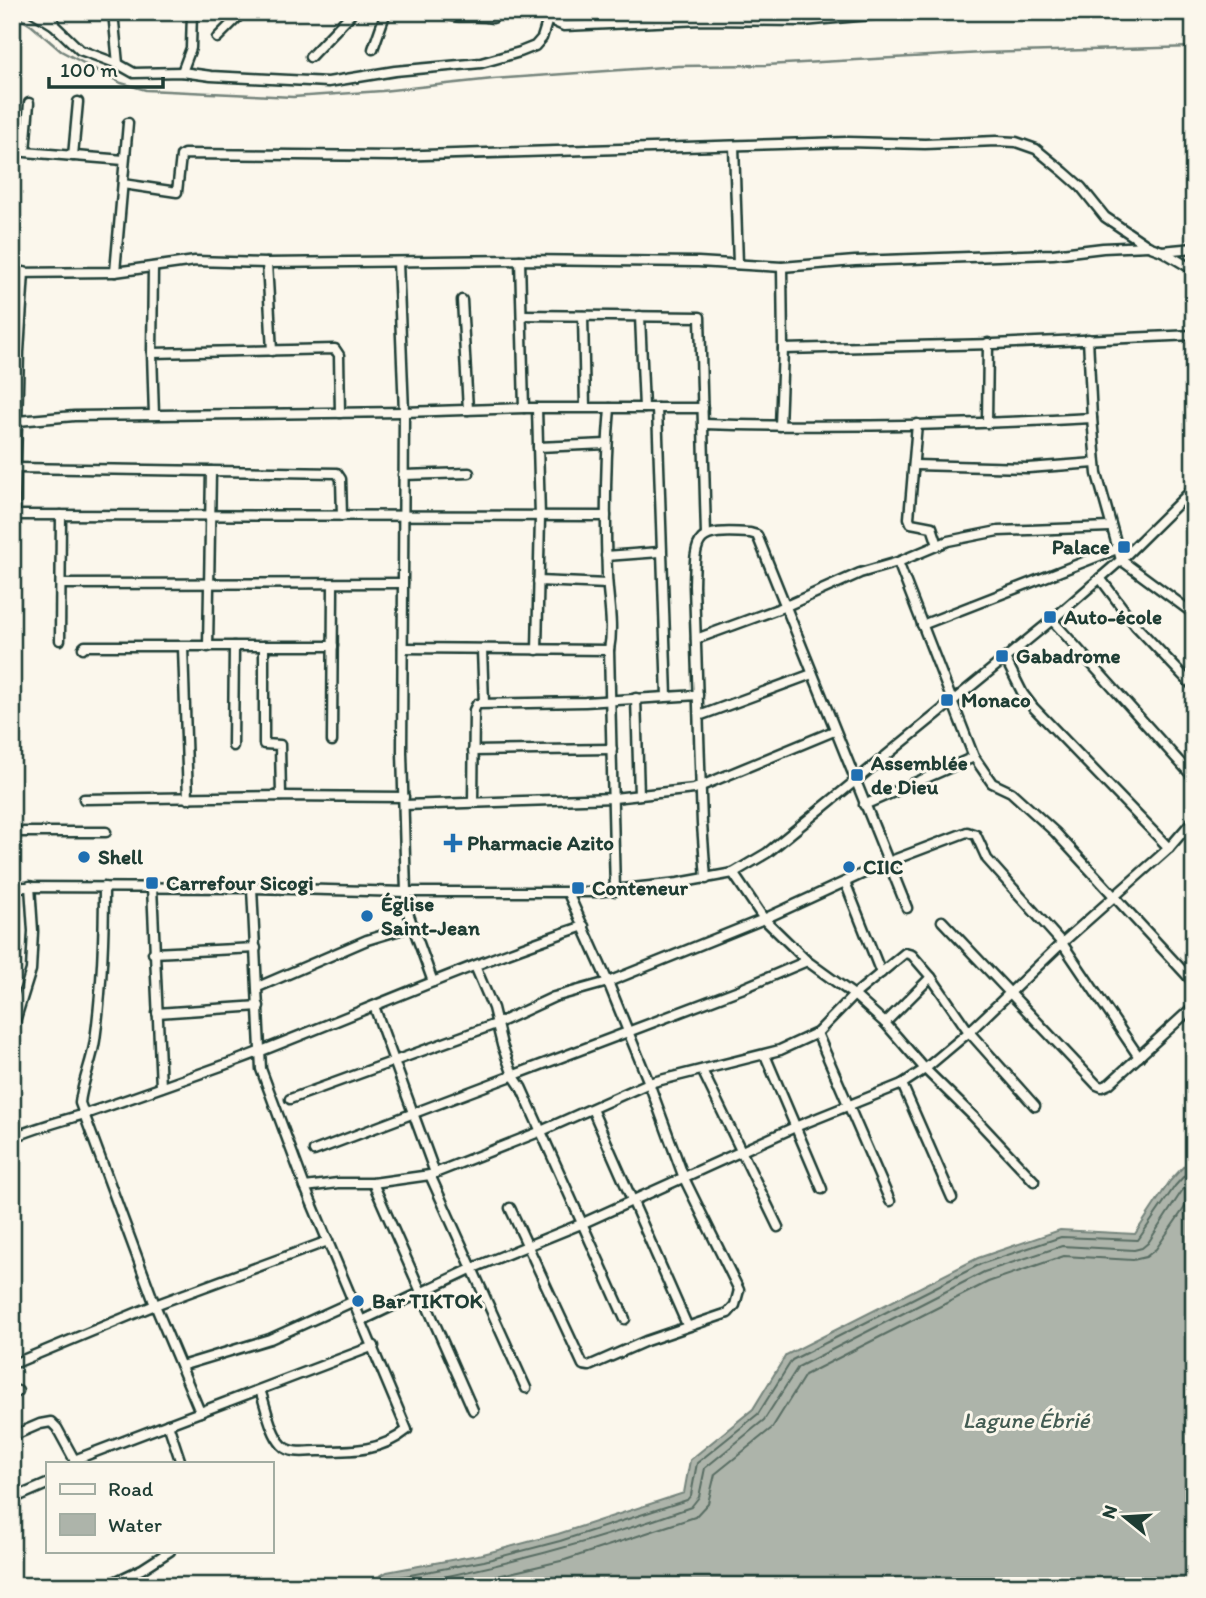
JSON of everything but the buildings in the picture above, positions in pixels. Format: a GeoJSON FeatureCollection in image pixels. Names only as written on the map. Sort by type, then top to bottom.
{"type":"FeatureCollection","features":[{"type":"Feature","properties":{"kind":"street"},"geometry":{"type":"LineString","coordinates":[[33,12],[54,24],[80,50],[134,73],[182,72],[328,82],[395,71],[481,63],[520,52],[535,46],[541,38],[549,15],[564,26],[706,16],[785,22],[903,12]]}},
{"type":"Feature","properties":{"kind":"street"},"geometry":{"type":"LineString","coordinates":[[53,12],[54,24]]}},
{"type":"Feature","properties":{"kind":"street"},"geometry":{"type":"LineString","coordinates":[[113,12],[118,64]]}},
{"type":"Feature","properties":{"kind":"street"},"geometry":{"type":"LineString","coordinates":[[182,72],[191,48],[191,12]]}},
{"type":"Feature","properties":{"kind":"street"},"geometry":{"type":"LineString","coordinates":[[217,38],[243,12]]}},
{"type":"Feature","properties":{"kind":"street"},"geometry":{"type":"LineString","coordinates":[[310,57],[352,12]]}},
{"type":"Feature","properties":{"kind":"street"},"geometry":{"type":"LineString","coordinates":[[373,49],[386,12]]}},
{"type":"Feature","properties":{"kind":"street"},"geometry":{"type":"LineString","coordinates":[[439,12],[456,18],[479,15],[493,18]]}},
{"type":"Feature","properties":{"kind":"street"},"geometry":{"type":"LineString","coordinates":[[785,22],[788,12]]}},
{"type":"Feature","properties":{"kind":"street"},"geometry":{"type":"LineString","coordinates":[[73,156],[78,102]]}},
{"type":"Feature","properties":{"kind":"street"},"geometry":{"type":"LineString","coordinates":[[30,103],[25,152],[124,160]]}},
{"type":"Feature","properties":{"kind":"street"},"geometry":{"type":"LineString","coordinates":[[115,272],[128,123]]}},
{"type":"Feature","properties":{"kind":"street"},"geometry":{"type":"LineString","coordinates":[[12,141],[25,142]]}},
{"type":"Feature","properties":{"kind":"street"},"geometry":{"type":"LineString","coordinates":[[122,184],[177,192],[181,156],[184,154],[392,156],[847,142],[1016,142],[1036,149],[1081,187],[1105,217],[1148,246],[1194,270]]}},
{"type":"Feature","properties":{"kind":"street"},"geometry":{"type":"LineString","coordinates":[[734,146],[738,264]]}},
{"type":"Feature","properties":{"kind":"street"},"geometry":{"type":"LineString","coordinates":[[12,273],[115,272],[195,261],[267,263],[520,260],[698,262],[782,267],[855,261],[1053,254],[1148,246]]}},
{"type":"Feature","properties":{"kind":"street"},"geometry":{"type":"LineString","coordinates":[[1162,251],[1194,248]]}},
{"type":"Feature","properties":{"kind":"street"},"geometry":{"type":"LineString","coordinates":[[520,260],[524,408]]}},
{"type":"Feature","properties":{"kind":"street"},"geometry":{"type":"LineString","coordinates":[[398,261],[404,412],[402,752],[406,892],[407,910],[433,982]]}},
{"type":"Feature","properties":{"kind":"street"},"geometry":{"type":"LineString","coordinates":[[267,263],[272,351]]}},
{"type":"Feature","properties":{"kind":"street"},"geometry":{"type":"LineString","coordinates":[[153,267],[152,353],[155,415]]}},
{"type":"Feature","properties":{"kind":"street"},"geometry":{"type":"LineString","coordinates":[[780,426],[782,267]]}},
{"type":"Feature","properties":{"kind":"street"},"geometry":{"type":"LineString","coordinates":[[12,606],[18,421],[17,300],[24,272]]}},
{"type":"Feature","properties":{"kind":"street"},"geometry":{"type":"LineString","coordinates":[[462,300],[468,410]]}},
{"type":"Feature","properties":{"kind":"street"},"geometry":{"type":"LineString","coordinates":[[522,315],[700,317],[706,535]]}},
{"type":"Feature","properties":{"kind":"street"},"geometry":{"type":"LineString","coordinates":[[583,316],[585,408]]}},
{"type":"Feature","properties":{"kind":"street"},"geometry":{"type":"LineString","coordinates":[[640,316],[644,408]]}},
{"type":"Feature","properties":{"kind":"street"},"geometry":{"type":"LineString","coordinates":[[783,349],[1194,335]]}},
{"type":"Feature","properties":{"kind":"street"},"geometry":{"type":"LineString","coordinates":[[1088,339],[1095,463],[1121,560],[1194,614]]}},
{"type":"Feature","properties":{"kind":"street"},"geometry":{"type":"LineString","coordinates":[[988,343],[988,423]]}},
{"type":"Feature","properties":{"kind":"street"},"geometry":{"type":"LineString","coordinates":[[152,353],[335,349],[339,355],[340,413]]}},
{"type":"Feature","properties":{"kind":"street"},"geometry":{"type":"LineString","coordinates":[[18,421],[74,416],[524,408],[704,408]]}},
{"type":"Feature","properties":{"kind":"street"},"geometry":{"type":"LineString","coordinates":[[537,408],[540,517],[537,650]]}},
{"type":"Feature","properties":{"kind":"street"},"geometry":{"type":"LineString","coordinates":[[610,408],[606,555],[611,632],[609,650],[615,891]]}},
{"type":"Feature","properties":{"kind":"street"},"geometry":{"type":"LineString","coordinates":[[657,408],[667,696]]}},
{"type":"Feature","properties":{"kind":"street"},"geometry":{"type":"LineString","coordinates":[[704,424],[780,426],[988,423],[1092,418]]}},
{"type":"Feature","properties":{"kind":"street"},"geometry":{"type":"LineString","coordinates":[[917,424],[911,523],[932,527],[938,545]]}},
{"type":"Feature","properties":{"kind":"street"},"geometry":{"type":"LineString","coordinates":[[538,447],[607,444]]}},
{"type":"Feature","properties":{"kind":"street"},"geometry":{"type":"LineString","coordinates":[[915,465],[1000,468],[1095,463]]}},
{"type":"Feature","properties":{"kind":"street"},"geometry":{"type":"LineString","coordinates":[[16,468],[337,473],[341,479],[342,516]]}},
{"type":"Feature","properties":{"kind":"street"},"geometry":{"type":"LineString","coordinates":[[208,647],[211,471]]}},
{"type":"Feature","properties":{"kind":"street"},"geometry":{"type":"LineString","coordinates":[[403,475],[469,473]]}},
{"type":"Feature","properties":{"kind":"street"},"geometry":{"type":"LineString","coordinates":[[12,887],[568,893],[615,891],[733,873],[767,853],[1052,620],[1121,560],[1194,488]]}},
{"type":"Feature","properties":{"kind":"street"},"geometry":{"type":"LineString","coordinates":[[15,515],[606,516]]}},
{"type":"Feature","properties":{"kind":"street"},"geometry":{"type":"LineString","coordinates":[[60,639],[61,515]]}},
{"type":"Feature","properties":{"kind":"street"},"geometry":{"type":"LineString","coordinates":[[696,639],[786,606],[860,573],[972,535],[998,531],[1110,527]]}},
{"type":"Feature","properties":{"kind":"street"},"geometry":{"type":"LineString","coordinates":[[706,879],[694,559],[696,546],[706,535],[742,532],[757,535],[907,908]]}},
{"type":"Feature","properties":{"kind":"street"},"geometry":{"type":"LineString","coordinates":[[922,625],[1117,549]]}},
{"type":"Feature","properties":{"kind":"street"},"geometry":{"type":"LineString","coordinates":[[606,555],[660,552]]}},
{"type":"Feature","properties":{"kind":"street"},"geometry":{"type":"LineString","coordinates":[[898,562],[974,757],[992,783],[1011,792],[1055,832],[1194,983]]}},
{"type":"Feature","properties":{"kind":"street"},"geometry":{"type":"LineString","coordinates":[[1101,578],[1136,626],[1194,687]]}},
{"type":"Feature","properties":{"kind":"street"},"geometry":{"type":"LineString","coordinates":[[538,582],[607,583]]}},
{"type":"Feature","properties":{"kind":"street"},"geometry":{"type":"LineString","coordinates":[[61,584],[403,583]]}},
{"type":"Feature","properties":{"kind":"street"},"geometry":{"type":"LineString","coordinates":[[332,741],[333,585]]}},
{"type":"Feature","properties":{"kind":"street"},"geometry":{"type":"LineString","coordinates":[[1052,620],[1194,778]]}},
{"type":"Feature","properties":{"kind":"street"},"geometry":{"type":"LineString","coordinates":[[233,746],[234,646]]}},
{"type":"Feature","properties":{"kind":"street"},"geometry":{"type":"LineString","coordinates":[[264,646],[264,744],[280,745],[281,796]]}},
{"type":"Feature","properties":{"kind":"street"},"geometry":{"type":"LineString","coordinates":[[83,648],[333,646]]}},
{"type":"Feature","properties":{"kind":"street"},"geometry":{"type":"LineString","coordinates":[[183,647],[188,799]]}},
{"type":"Feature","properties":{"kind":"street"},"geometry":{"type":"LineString","coordinates":[[403,649],[609,650]]}},
{"type":"Feature","properties":{"kind":"street"},"geometry":{"type":"LineString","coordinates":[[482,650],[484,703]]}},
{"type":"Feature","properties":{"kind":"street"},"geometry":{"type":"LineString","coordinates":[[1005,658],[1023,694],[1033,707],[1169,848]]}},
{"type":"Feature","properties":{"kind":"street"},"geometry":{"type":"LineString","coordinates":[[699,716],[813,674]]}},
{"type":"Feature","properties":{"kind":"street"},"geometry":{"type":"LineString","coordinates":[[472,802],[474,710],[478,704],[585,702],[698,695]]}},
{"type":"Feature","properties":{"kind":"street"},"geometry":{"type":"LineString","coordinates":[[636,698],[639,795]]}},
{"type":"Feature","properties":{"kind":"street"},"geometry":{"type":"LineString","coordinates":[[84,799],[281,796],[472,802],[614,798],[702,787],[834,732]]}},
{"type":"Feature","properties":{"kind":"street"},"geometry":{"type":"LineString","coordinates":[[473,751],[612,749]]}},
{"type":"Feature","properties":{"kind":"street"},"geometry":{"type":"LineString","coordinates":[[864,805],[974,757]]}},
{"type":"Feature","properties":{"kind":"street"},"geometry":{"type":"LineString","coordinates":[[363,1320],[473,1268],[581,1224],[847,1104],[902,1084],[925,1069],[969,1032],[1062,943],[1169,848],[1194,819]]}},
{"type":"Feature","properties":{"kind":"street"},"geometry":{"type":"LineString","coordinates":[[12,832],[106,832]]}},
{"type":"Feature","properties":{"kind":"street"},"geometry":{"type":"LineString","coordinates":[[290,1099],[496,1024],[554,998],[608,982],[764,919],[888,862],[972,832],[991,865],[1062,943],[1139,1057]]}},
{"type":"Feature","properties":{"kind":"street"},"geometry":{"type":"LineString","coordinates":[[733,873],[764,919],[807,961],[854,995],[885,1023],[925,1069],[1034,1181]]}},
{"type":"Feature","properties":{"kind":"street"},"geometry":{"type":"LineString","coordinates":[[845,882],[881,973]]}},
{"type":"Feature","properties":{"kind":"street"},"geometry":{"type":"LineString","coordinates":[[12,1031],[31,971],[33,931],[30,886]]}},
{"type":"Feature","properties":{"kind":"street"},"geometry":{"type":"LineString","coordinates":[[104,887],[104,957],[95,1042],[81,1089],[80,1103],[155,1305],[200,1412]]}},
{"type":"Feature","properties":{"kind":"street"},"geometry":{"type":"LineString","coordinates":[[152,887],[161,1087]]}},
{"type":"Feature","properties":{"kind":"street"},"geometry":{"type":"LineString","coordinates":[[251,888],[263,1079],[304,1187],[363,1320],[407,1430],[383,1444],[362,1451],[296,1452],[287,1449],[277,1437],[260,1390]]}},
{"type":"Feature","properties":{"kind":"street"},"geometry":{"type":"LineString","coordinates":[[510,1208],[583,1365],[589,1366],[687,1325],[728,1313],[736,1305],[739,1290],[684,1178],[628,1031],[568,893]]}},
{"type":"Feature","properties":{"kind":"street"},"geometry":{"type":"LineString","coordinates":[[942,920],[1097,1085],[1106,1087],[1194,1006]]}},
{"type":"Feature","properties":{"kind":"street"},"geometry":{"type":"LineString","coordinates":[[258,987],[367,940],[413,926]]}},
{"type":"Feature","properties":{"kind":"street"},"geometry":{"type":"LineString","coordinates":[[12,1138],[261,1051],[516,948],[584,926]]}},
{"type":"Feature","properties":{"kind":"street"},"geometry":{"type":"LineString","coordinates":[[153,953],[256,948]]}},
{"type":"Feature","properties":{"kind":"street"},"geometry":{"type":"LineString","coordinates":[[304,1187],[373,1183],[433,1174],[539,1132],[649,1083],[765,1055],[817,1033],[854,995],[908,953],[932,977],[969,1032],[1035,1107]]}},
{"type":"Feature","properties":{"kind":"street"},"geometry":{"type":"LineString","coordinates":[[314,1152],[741,989],[807,961]]}},
{"type":"Feature","properties":{"kind":"street"},"geometry":{"type":"LineString","coordinates":[[475,966],[493,1008],[513,1075],[521,1087],[625,1319]]}},
{"type":"Feature","properties":{"kind":"street"},"geometry":{"type":"LineString","coordinates":[[885,1023],[932,977]]}},
{"type":"Feature","properties":{"kind":"street"},"geometry":{"type":"LineString","coordinates":[[157,1013],[259,1006]]}},
{"type":"Feature","properties":{"kind":"street"},"geometry":{"type":"LineString","coordinates":[[374,1006],[433,1174],[526,1388]]}},
{"type":"Feature","properties":{"kind":"street"},"geometry":{"type":"LineString","coordinates":[[817,1033],[890,1201]]}},
{"type":"Feature","properties":{"kind":"street"},"geometry":{"type":"LineString","coordinates":[[765,1055],[822,1189]]}},
{"type":"Feature","properties":{"kind":"street"},"geometry":{"type":"LineString","coordinates":[[702,1070],[778,1227]]}},
{"type":"Feature","properties":{"kind":"street"},"geometry":{"type":"LineString","coordinates":[[902,1084],[952,1198]]}},
{"type":"Feature","properties":{"kind":"street"},"geometry":{"type":"LineString","coordinates":[[592,1109],[687,1325]]}},
{"type":"Feature","properties":{"kind":"street"},"geometry":{"type":"LineString","coordinates":[[373,1183],[473,1410]]}},
{"type":"Feature","properties":{"kind":"street"},"geometry":{"type":"LineString","coordinates":[[18,1362],[155,1305],[328,1241]]}},
{"type":"Feature","properties":{"kind":"street"},"geometry":{"type":"LineString","coordinates":[[181,1366],[270,1339],[354,1301]]}},
{"type":"Feature","properties":{"kind":"street"},"geometry":{"type":"LineString","coordinates":[[12,1436],[51,1422],[76,1461],[373,1346]]}},
{"type":"Feature","properties":{"kind":"street"},"geometry":{"type":"LineString","coordinates":[[168,1424],[181,1462]]}},
{"type":"Feature","properties":{"kind":"street"},"geometry":{"type":"LineString","coordinates":[[12,1499],[46,1484]]}},
{"type":"Feature","properties":{"kind":"street"},"geometry":{"type":"LineString","coordinates":[[106,1586],[142,1569],[168,1552]]}},
{"type":"Feature","properties":{"kind":"water","name":"Lagune Ébrié"},"geometry":{"type":"Polygon","coordinates":[[[1194,1155],[1194,1586],[363,1586],[387,1572],[483,1554],[558,1534],[684,1493],[690,1460],[753,1409],[786,1355],[978,1258],[1060,1230],[1135,1234],[1170,1181],[1194,1155]]]}},
{"type":"Feature","properties":{"kind":"waterway"},"geometry":{"type":"LineString","coordinates":[[12,13],[61,51],[121,83],[146,90],[293,97],[678,66],[766,65],[983,53],[1194,47]]}},
{"type":"Feature","properties":{"kind":"waterway"},"geometry":{"type":"LineString","coordinates":[[12,1004],[22,949]]}},
{"type":"Feature","properties":{"kind":"place","name":"Palace"},"geometry":{"type":"Point","coordinates":[1124,547]}},
{"type":"Feature","properties":{"kind":"place","name":"Auto-école"},"geometry":{"type":"Point","coordinates":[1050,617]}},
{"type":"Feature","properties":{"kind":"place","name":"Gabadrome"},"geometry":{"type":"Point","coordinates":[1002,656]}},
{"type":"Feature","properties":{"kind":"place","name":"Monaco"},"geometry":{"type":"Point","coordinates":[947,700]}},
{"type":"Feature","properties":{"kind":"place","name":"Assemblée de Dieu"},"geometry":{"type":"Point","coordinates":[857,775]}},
{"type":"Feature","properties":{"kind":"place","name":"Pharmacie Azito"},"geometry":{"type":"Point","coordinates":[453,843]}},
{"type":"Feature","properties":{"kind":"place","name":"Shell"},"geometry":{"type":"Point","coordinates":[84,857]}},
{"type":"Feature","properties":{"kind":"place","name":"CIIC"},"geometry":{"type":"Point","coordinates":[849,867]}},
{"type":"Feature","properties":{"kind":"place","name":"Carrefour Sicogi"},"geometry":{"type":"Point","coordinates":[152,883]}},
{"type":"Feature","properties":{"kind":"place","name":"Conteneur"},"geometry":{"type":"Point","coordinates":[578,888]}},
{"type":"Feature","properties":{"kind":"place","name":"Église Saint-Jean"},"geometry":{"type":"Point","coordinates":[367,916]}},
{"type":"Feature","properties":{"kind":"place","name":"Bar TIKTOK"},"geometry":{"type":"Point","coordinates":[358,1301]}}]}
